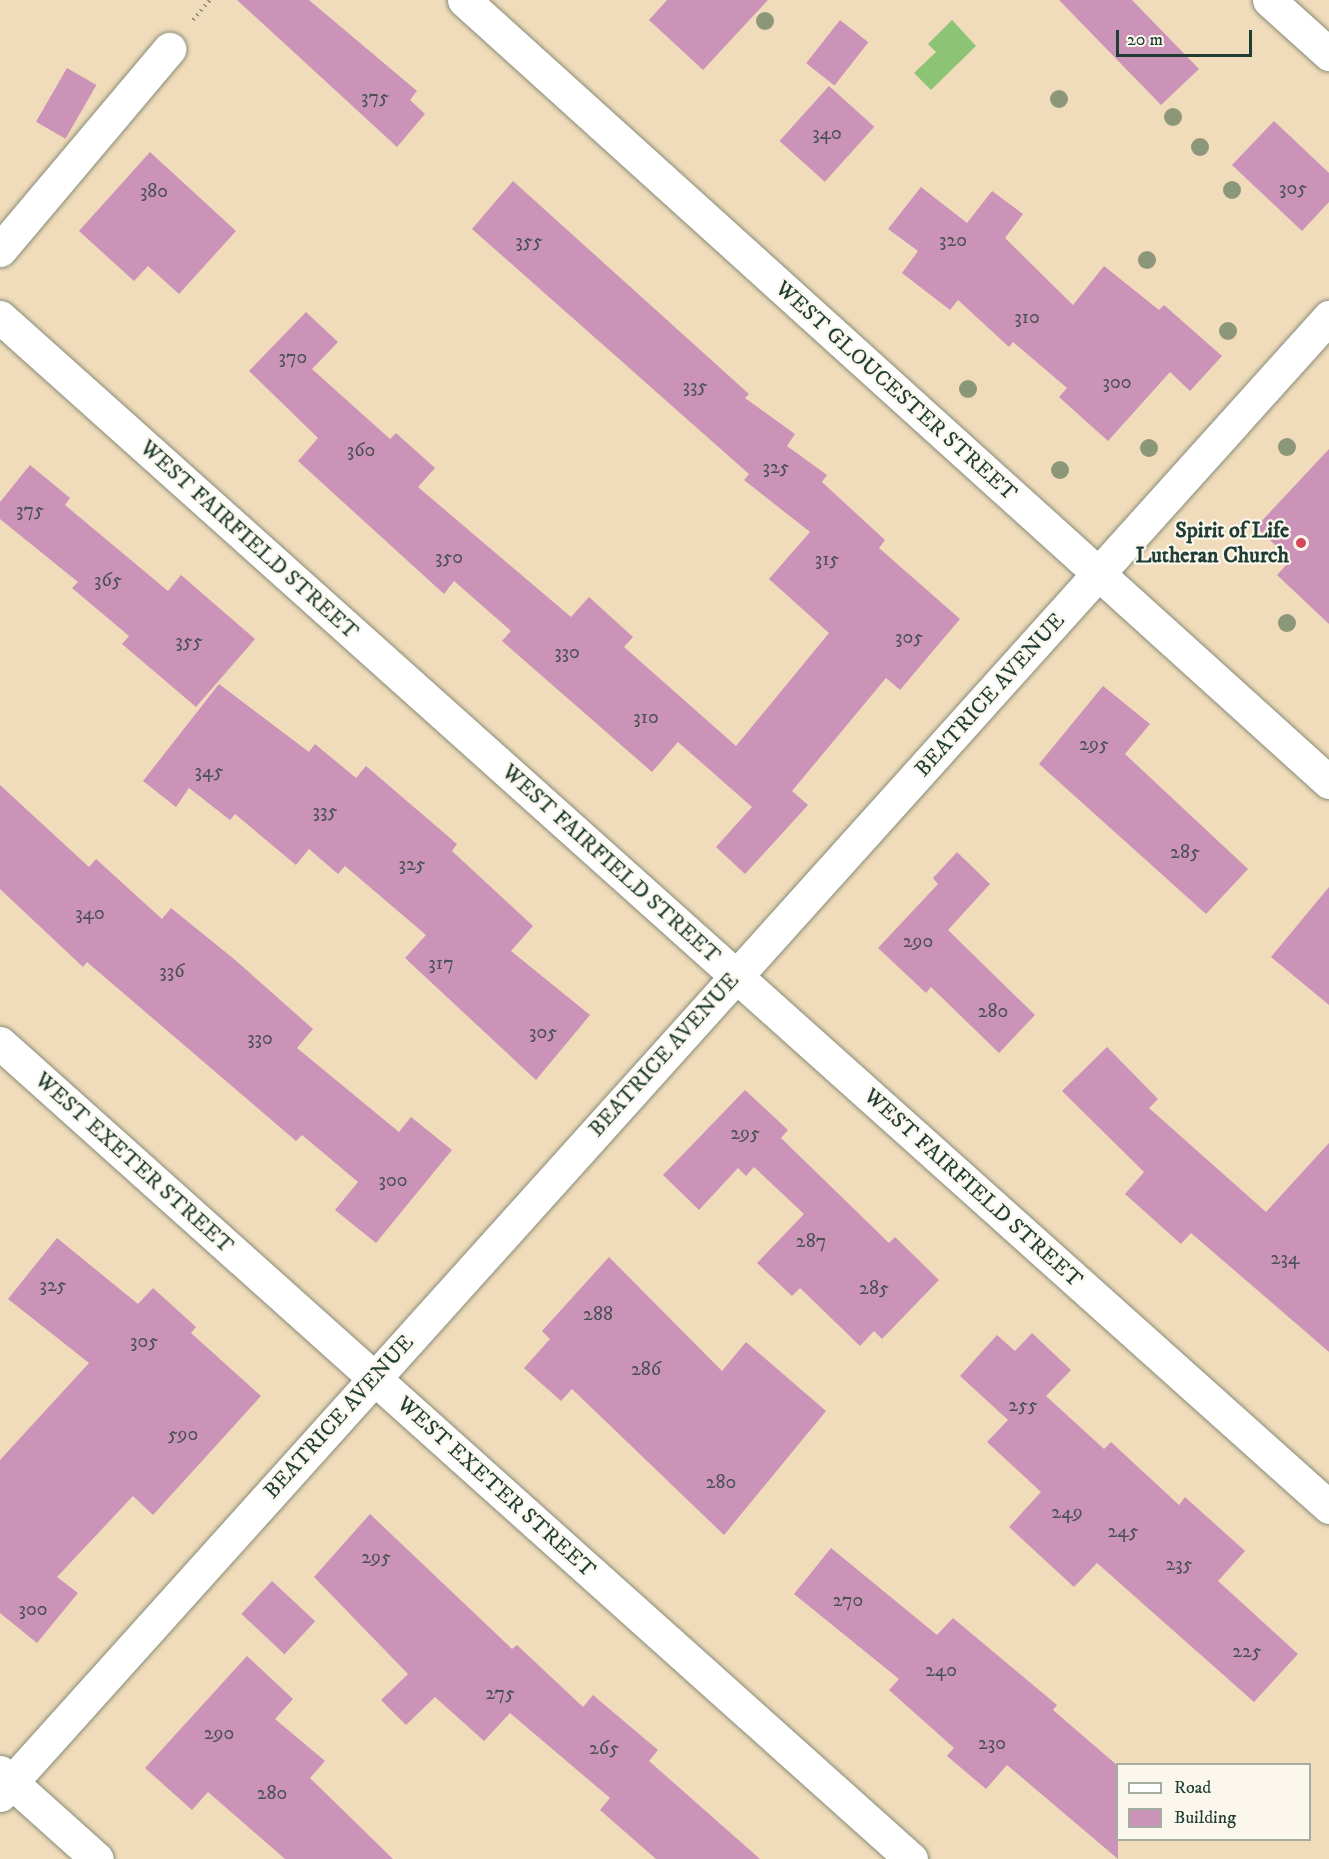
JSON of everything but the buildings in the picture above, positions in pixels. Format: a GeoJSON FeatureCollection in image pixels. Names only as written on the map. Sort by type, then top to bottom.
{"type":"FeatureCollection","features":[{"type":"Feature","properties":{"kind":"street","name":"WEST GLOUCESTER STREET"},"geometry":{"type":"LineString","coordinates":[[464,0],[1329,782]]}},
{"type":"Feature","properties":{"kind":"street"},"geometry":{"type":"LineString","coordinates":[[1269,0],[1329,54]]}},
{"type":"Feature","properties":{"kind":"street"},"geometry":{"type":"LineString","coordinates":[[0,250],[169,49]]}},
{"type":"Feature","properties":{"kind":"street","name":"WEST FAIRFIELD STREET"},"geometry":{"type":"LineString","coordinates":[[0,316],[1329,1507]]}},
{"type":"Feature","properties":{"kind":"street","name":"BEATRICE AVENUE"},"geometry":{"type":"LineString","coordinates":[[4,1783],[374,1378],[1329,316]]}},
{"type":"Feature","properties":{"kind":"street","name":"WEST EXETER STREET"},"geometry":{"type":"LineString","coordinates":[[0,1043],[911,1859]]}},
{"type":"Feature","properties":{"kind":"street"},"geometry":{"type":"LineString","coordinates":[[4,1783],[98,1859]]}},
{"type":"Feature","properties":{"kind":"green space"},"geometry":{"type":"Polygon","coordinates":[[[952,20],[976,46],[931,90],[914,73],[936,52],[928,44],[952,20]]]}},
{"type":"Feature","properties":{"kind":"place","name":"Spirit of Life Lutheran Church"},"geometry":{"type":"Point","coordinates":[1301,543]}}]}
